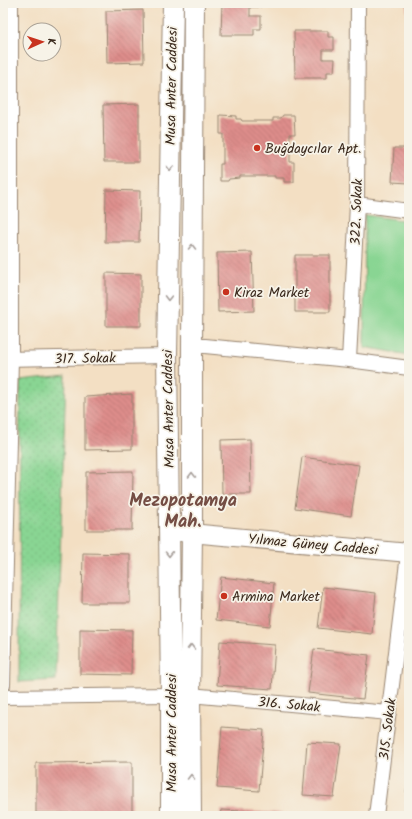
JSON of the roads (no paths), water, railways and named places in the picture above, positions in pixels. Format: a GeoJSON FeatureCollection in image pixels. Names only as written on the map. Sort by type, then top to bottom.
{"type":"FeatureCollection","features":[{"type":"Feature","properties":{"kind":"main road","name":"Musa Anter Caddesi"},"geometry":{"type":"LineString","coordinates":[[173,3],[167,356],[169,531],[191,816]]}},
{"type":"Feature","properties":{"kind":"main road","name":"Musa Anter Caddesi"},"geometry":{"type":"LineString","coordinates":[[170,816],[181,695],[192,533],[194,3]]}},
{"type":"Feature","properties":{"kind":"street"},"geometry":{"type":"LineString","coordinates":[[3,685],[11,3]]}},
{"type":"Feature","properties":{"kind":"street","name":"322. Sokak"},"geometry":{"type":"LineString","coordinates":[[349,360],[357,204],[358,3]]}},
{"type":"Feature","properties":{"kind":"street"},"geometry":{"type":"LineString","coordinates":[[357,204],[409,211]]}},
{"type":"Feature","properties":{"kind":"street"},"geometry":{"type":"LineString","coordinates":[[192,346],[349,360],[409,368]]}},
{"type":"Feature","properties":{"kind":"street","name":"317. Sokak"},"geometry":{"type":"LineString","coordinates":[[7,359],[167,356]]}},
{"type":"Feature","properties":{"kind":"street","name":"Yılmaz Güney Caddesi"},"geometry":{"type":"LineString","coordinates":[[169,531],[409,551]]}},
{"type":"Feature","properties":{"kind":"street","name":"315. Sokak"},"geometry":{"type":"LineString","coordinates":[[376,816],[409,551]]}},
{"type":"Feature","properties":{"kind":"street","name":"316. Sokak"},"geometry":{"type":"LineString","coordinates":[[3,697],[181,695],[388,713]]}},
{"type":"Feature","properties":{"kind":"place","name":"Buğdaycılar Apt."},"geometry":{"type":"Point","coordinates":[257,148]}},
{"type":"Feature","properties":{"kind":"place","name":"Kiraz Market"},"geometry":{"type":"Point","coordinates":[226,292]}},
{"type":"Feature","properties":{"kind":"place","name":"Armina Market"},"geometry":{"type":"Point","coordinates":[224,596]}},
{"type":"Feature","properties":{"kind":"district","name":"Mezopotamya Mah."},"geometry":{"type":"Point","coordinates":[183,510]}}]}
